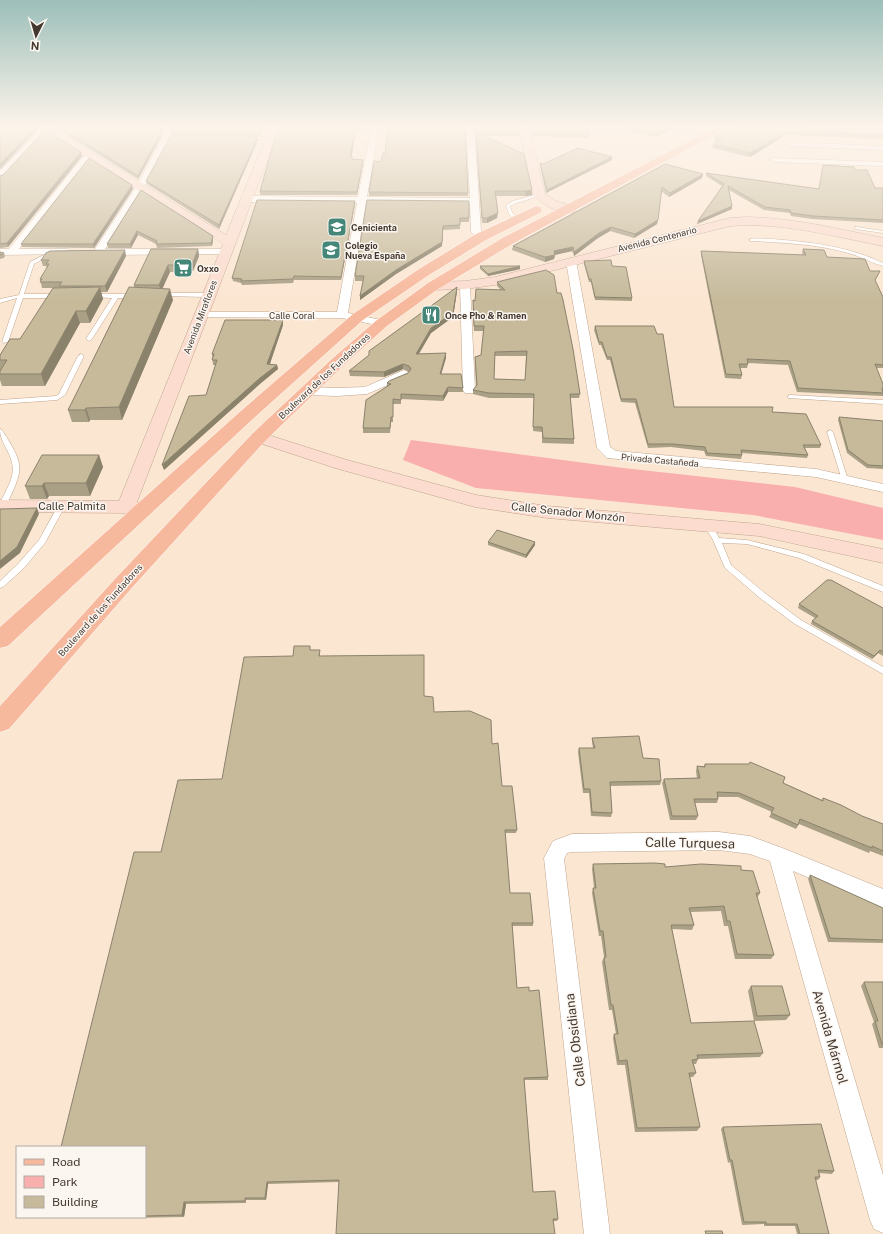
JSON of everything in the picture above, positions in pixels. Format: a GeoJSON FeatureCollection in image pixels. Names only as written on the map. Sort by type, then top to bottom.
{"type":"FeatureCollection","features":[{"type":"Feature","properties":{"kind":"main road","name":"Boulevard de los Fundadores"},"geometry":{"type":"LineString","coordinates":[[0,722],[122,585],[259,437],[382,323],[433,286],[509,240],[616,185]]}},
{"type":"Feature","properties":{"kind":"main road","name":"Boulevard de los Fundadores"},"geometry":{"type":"LineString","coordinates":[[2,637],[134,508],[248,414],[350,316],[481,237],[516,220],[545,199],[563,196]]}},
{"type":"Feature","properties":{"kind":"main road"},"geometry":{"type":"LineString","coordinates":[[248,414],[248,423],[259,437]]}},
{"type":"Feature","properties":{"kind":"street"},"geometry":{"type":"LineString","coordinates":[[12,252],[65,185]]}},
{"type":"Feature","properties":{"kind":"street"},"geometry":{"type":"LineString","coordinates":[[136,185],[228,248]]}},
{"type":"Feature","properties":{"kind":"street","name":"Avenida Miraflores"},"geometry":{"type":"LineString","coordinates":[[134,508],[208,295],[228,248],[252,185]]}},
{"type":"Feature","properties":{"kind":"street"},"geometry":{"type":"LineString","coordinates":[[350,316],[366,185]]}},
{"type":"Feature","properties":{"kind":"street"},"geometry":{"type":"LineString","coordinates":[[473,185],[476,232],[481,237]]}},
{"type":"Feature","properties":{"kind":"street"},"geometry":{"type":"LineString","coordinates":[[541,185],[545,199],[570,209]]}},
{"type":"Feature","properties":{"kind":"street"},"geometry":{"type":"LineString","coordinates":[[140,187],[94,252],[228,248]]}},
{"type":"Feature","properties":{"kind":"street"},"geometry":{"type":"LineString","coordinates":[[246,199],[474,201]]}},
{"type":"Feature","properties":{"kind":"street","name":"Avenida Centenario"},"geometry":{"type":"LineString","coordinates":[[433,286],[465,285],[495,281],[730,222],[747,220],[778,222],[883,242]]}},
{"type":"Feature","properties":{"kind":"street"},"geometry":{"type":"LineString","coordinates":[[0,252],[75,252]]}},
{"type":"Feature","properties":{"kind":"street","name":"Privada Castañeda"},"geometry":{"type":"LineString","coordinates":[[571,261],[604,448],[612,455],[816,474],[883,488]]}},
{"type":"Feature","properties":{"kind":"street"},"geometry":{"type":"LineString","coordinates":[[465,285],[469,390]]}},
{"type":"Feature","properties":{"kind":"street","name":"Calle Coral"},"geometry":{"type":"LineString","coordinates":[[201,315],[350,316],[382,323]]}},
{"type":"Feature","properties":{"kind":"street"},"geometry":{"type":"LineString","coordinates":[[308,391],[337,392],[367,390],[404,374]]}},
{"type":"Feature","properties":{"kind":"street","name":"Calle Senador Monzón"},"geometry":{"type":"LineString","coordinates":[[259,437],[341,464],[475,501],[547,512],[713,532],[759,530],[883,556]]}},
{"type":"Feature","properties":{"kind":"street","name":"Calle Palmita"},"geometry":{"type":"LineString","coordinates":[[1,506],[134,508]]}},
{"type":"Feature","properties":{"kind":"street","name":"Calle Turquesa"},"geometry":{"type":"LineString","coordinates":[[560,847],[572,843],[719,841],[750,845],[778,855],[883,899]]}},
{"type":"Feature","properties":{"kind":"street","name":"Calle Obsidiana"},"geometry":{"type":"LineString","coordinates":[[560,847],[554,858],[597,1234]]}},
{"type":"Feature","properties":{"kind":"street","name":"Avenida Mármol"},"geometry":{"type":"LineString","coordinates":[[778,855],[883,1220]]}},
{"type":"Feature","properties":{"kind":"lane"},"geometry":{"type":"LineString","coordinates":[[857,228],[883,232]]}},
{"type":"Feature","properties":{"kind":"lane"},"geometry":{"type":"LineString","coordinates":[[752,240],[785,241],[818,246],[863,256],[883,265]]}},
{"type":"Feature","properties":{"kind":"lane"},"geometry":{"type":"LineString","coordinates":[[32,263],[53,252]]}},
{"type":"Feature","properties":{"kind":"lane"},"geometry":{"type":"LineString","coordinates":[[5,342],[32,263],[29,253]]}},
{"type":"Feature","properties":{"kind":"lane"},"geometry":{"type":"LineString","coordinates":[[157,296],[208,295]]}},
{"type":"Feature","properties":{"kind":"lane"},"geometry":{"type":"LineString","coordinates":[[0,301],[20,296],[64,296]]}},
{"type":"Feature","properties":{"kind":"lane"},"geometry":{"type":"LineString","coordinates":[[86,296],[144,296]]}},
{"type":"Feature","properties":{"kind":"lane"},"geometry":{"type":"LineString","coordinates":[[90,338],[116,296]]}},
{"type":"Feature","properties":{"kind":"lane"},"geometry":{"type":"LineString","coordinates":[[0,402],[57,398],[62,395],[81,356]]}},
{"type":"Feature","properties":{"kind":"lane"},"geometry":{"type":"LineString","coordinates":[[790,397],[883,402]]}},
{"type":"Feature","properties":{"kind":"lane"},"geometry":{"type":"LineString","coordinates":[[0,432],[16,460],[17,469],[1,506]]}},
{"type":"Feature","properties":{"kind":"lane"},"geometry":{"type":"LineString","coordinates":[[830,432],[845,480]]}},
{"type":"Feature","properties":{"kind":"lane"},"geometry":{"type":"LineString","coordinates":[[0,585],[21,566],[42,541],[61,506]]}},
{"type":"Feature","properties":{"kind":"lane"},"geometry":{"type":"LineString","coordinates":[[713,532],[801,556],[883,589]]}},
{"type":"Feature","properties":{"kind":"lane"},"geometry":{"type":"LineString","coordinates":[[713,532],[728,566],[763,596],[798,622],[883,671]]}},
{"type":"Feature","properties":{"kind":"green space"},"geometry":{"type":"Polygon","coordinates":[[[411,440],[623,468],[795,487],[883,508],[883,540],[753,515],[476,488],[403,460],[411,440]]]}},
{"type":"Feature","properties":{"kind":"building"},"geometry":{"type":"Polygon","coordinates":[[[0,185],[55,185],[7,243],[0,244],[0,185]]]}},
{"type":"Feature","properties":{"kind":"building"},"geometry":{"type":"Polygon","coordinates":[[[68,185],[132,185],[93,244],[21,244],[68,185]]]}},
{"type":"Feature","properties":{"kind":"building"},"geometry":{"type":"Polygon","coordinates":[[[152,185],[237,185],[219,225],[152,185]]]}},
{"type":"Feature","properties":{"kind":"building"},"geometry":{"type":"Polygon","coordinates":[[[262,185],[358,185],[357,192],[260,191],[262,185]]]}},
{"type":"Feature","properties":{"kind":"building"},"geometry":{"type":"Polygon","coordinates":[[[370,185],[468,185],[468,193],[369,192],[370,185]]]}},
{"type":"Feature","properties":{"kind":"building"},"geometry":{"type":"Polygon","coordinates":[[[480,185],[531,185],[532,190],[495,191],[498,213],[487,218],[482,218],[480,185]]]}},
{"type":"Feature","properties":{"kind":"building"},"geometry":{"type":"Polygon","coordinates":[[[546,185],[558,185],[547,190],[546,185]]]}},
{"type":"Feature","properties":{"kind":"building"},"geometry":{"type":"Polygon","coordinates":[[[627,185],[685,185],[670,193],[662,187],[658,220],[635,234],[611,227],[599,233],[574,252],[573,247],[554,251],[555,255],[545,257],[513,246],[627,185]]]}},
{"type":"Feature","properties":{"kind":"building"},"geometry":{"type":"Polygon","coordinates":[[[724,185],[788,185],[819,189],[820,185],[873,185],[875,188],[883,188],[883,220],[813,216],[791,213],[790,210],[765,207],[728,186],[732,206],[698,221],[724,185]]]}},
{"type":"Feature","properties":{"kind":"building"},"geometry":{"type":"Polygon","coordinates":[[[141,190],[213,236],[211,243],[156,244],[157,241],[137,231],[130,244],[107,244],[141,190]]]}},
{"type":"Feature","properties":{"kind":"building"},"geometry":{"type":"Polygon","coordinates":[[[257,200],[355,201],[341,277],[294,276],[293,279],[241,281],[242,279],[232,278],[257,200]]]}},
{"type":"Feature","properties":{"kind":"building"},"geometry":{"type":"Polygon","coordinates":[[[367,200],[469,201],[469,218],[460,218],[460,225],[443,226],[442,242],[396,270],[360,296],[364,276],[355,276],[367,200]]]}},
{"type":"Feature","properties":{"kind":"building"},"geometry":{"type":"Polygon","coordinates":[[[151,249],[198,249],[192,265],[168,265],[159,285],[134,285],[151,249]]]}},
{"type":"Feature","properties":{"kind":"building"},"geometry":{"type":"Polygon","coordinates":[[[803,249],[824,250],[827,257],[865,259],[870,271],[880,271],[875,280],[883,297],[883,365],[875,364],[883,384],[883,393],[798,388],[790,361],[747,359],[748,364],[739,364],[742,375],[726,374],[701,251],[806,255],[803,249]]]}},
{"type":"Feature","properties":{"kind":"building"},"geometry":{"type":"Polygon","coordinates":[[[125,250],[105,286],[59,286],[62,282],[40,282],[42,279],[40,279],[49,264],[46,264],[49,260],[41,260],[46,253],[50,251],[125,250]]]}},
{"type":"Feature","properties":{"kind":"building"},"geometry":{"type":"Polygon","coordinates":[[[611,260],[612,266],[626,267],[632,298],[595,297],[591,279],[589,279],[584,261],[611,260]]]}},
{"type":"Feature","properties":{"kind":"building"},"geometry":{"type":"Polygon","coordinates":[[[480,266],[520,266],[488,274],[480,266]]]}},
{"type":"Feature","properties":{"kind":"building"},"geometry":{"type":"Polygon","coordinates":[[[546,270],[554,275],[557,293],[561,293],[563,300],[580,394],[570,394],[574,439],[543,438],[542,427],[533,427],[534,394],[489,393],[473,390],[477,385],[475,357],[481,355],[484,326],[474,326],[473,300],[475,301],[476,289],[505,290],[497,282],[546,270]],[[527,351],[495,352],[494,379],[525,380],[527,351]]]}},
{"type":"Feature","properties":{"kind":"building"},"geometry":{"type":"Polygon","coordinates":[[[100,287],[86,311],[76,311],[41,374],[0,374],[0,371],[7,360],[0,360],[0,355],[10,339],[20,339],[53,288],[100,287]]]}},
{"type":"Feature","properties":{"kind":"building"},"geometry":{"type":"Polygon","coordinates":[[[129,287],[170,289],[119,407],[68,410],[80,386],[129,287]]]}},
{"type":"Feature","properties":{"kind":"building"},"geometry":{"type":"Polygon","coordinates":[[[457,287],[453,313],[431,328],[416,354],[446,353],[440,374],[461,374],[463,388],[448,387],[443,396],[401,394],[401,400],[393,399],[393,417],[391,417],[390,428],[363,428],[366,400],[391,384],[387,383],[389,381],[408,373],[411,369],[409,366],[403,364],[384,372],[349,371],[369,355],[369,351],[457,287]]]}},
{"type":"Feature","properties":{"kind":"building"},"geometry":{"type":"Polygon","coordinates":[[[225,320],[283,320],[267,364],[277,365],[260,378],[162,465],[189,396],[206,395],[217,360],[212,360],[214,354],[212,354],[225,320]]]}},
{"type":"Feature","properties":{"kind":"building"},"geometry":{"type":"Polygon","coordinates":[[[595,326],[654,326],[657,334],[663,334],[674,407],[773,407],[772,412],[806,414],[821,445],[803,445],[808,455],[741,450],[742,455],[707,453],[705,447],[672,444],[648,444],[636,399],[621,399],[611,357],[607,357],[602,342],[599,342],[595,326]]]}},
{"type":"Feature","properties":{"kind":"building"},"geometry":{"type":"Polygon","coordinates":[[[839,417],[883,421],[883,466],[868,465],[848,450],[839,417]]]}},
{"type":"Feature","properties":{"kind":"building"},"geometry":{"type":"Polygon","coordinates":[[[42,455],[99,455],[86,483],[44,483],[42,486],[25,486],[42,455]]]}},
{"type":"Feature","properties":{"kind":"building"},"geometry":{"type":"Polygon","coordinates":[[[37,508],[17,547],[0,561],[0,509],[37,508]]]}},
{"type":"Feature","properties":{"kind":"building"},"geometry":{"type":"Polygon","coordinates":[[[497,530],[535,542],[526,555],[488,542],[497,530]]]}},
{"type":"Feature","properties":{"kind":"building"},"geometry":{"type":"Polygon","coordinates":[[[827,580],[831,580],[883,608],[883,652],[880,650],[874,656],[812,621],[818,616],[799,604],[827,580]]]}},
{"type":"Feature","properties":{"kind":"building"},"geometry":{"type":"Polygon","coordinates":[[[294,646],[310,646],[310,650],[320,650],[319,656],[424,655],[424,696],[433,697],[434,712],[470,711],[491,720],[492,744],[498,743],[502,786],[512,786],[517,830],[505,830],[510,893],[530,893],[533,923],[512,923],[517,988],[529,987],[529,991],[539,990],[548,1077],[524,1078],[533,1192],[555,1191],[558,1219],[553,1219],[555,1234],[336,1234],[339,1180],[267,1182],[265,1198],[245,1198],[245,1201],[184,1202],[182,1215],[146,1216],[146,1146],[61,1146],[134,852],[161,852],[178,780],[222,779],[244,657],[293,656],[294,646]]]}},
{"type":"Feature","properties":{"kind":"building"},"geometry":{"type":"Polygon","coordinates":[[[639,736],[643,758],[659,759],[661,781],[610,782],[612,813],[592,812],[590,789],[584,789],[579,748],[595,748],[592,738],[639,736]]]}},
{"type":"Feature","properties":{"kind":"building"},"geometry":{"type":"Polygon","coordinates":[[[750,762],[785,777],[783,783],[823,801],[823,798],[841,805],[862,816],[883,824],[883,851],[800,819],[798,825],[771,813],[774,808],[739,793],[717,792],[718,799],[694,799],[698,816],[672,816],[664,779],[700,778],[697,766],[705,767],[705,764],[749,764],[750,762]]]}},
{"type":"Feature","properties":{"kind":"building"},"geometry":{"type":"Polygon","coordinates":[[[593,864],[665,864],[665,867],[701,864],[741,866],[741,870],[753,871],[760,893],[756,893],[774,955],[737,954],[730,921],[727,921],[724,906],[689,908],[694,925],[671,925],[691,1023],[754,1021],[763,1053],[697,1055],[698,1059],[692,1060],[696,1073],[689,1073],[700,1127],[637,1128],[627,1060],[619,1061],[614,1034],[618,1034],[613,1005],[611,1005],[604,958],[606,957],[603,931],[600,931],[593,888],[596,888],[593,864]]]}},
{"type":"Feature","properties":{"kind":"building"},"geometry":{"type":"Polygon","coordinates":[[[810,875],[883,908],[883,940],[830,938],[810,875]]]}},
{"type":"Feature","properties":{"kind":"building"},"geometry":{"type":"Polygon","coordinates":[[[864,982],[883,982],[883,1044],[875,1021],[878,1021],[864,982]]]}},
{"type":"Feature","properties":{"kind":"building"},"geometry":{"type":"Polygon","coordinates":[[[751,986],[782,986],[790,1015],[757,1016],[751,986]]]}},
{"type":"Feature","properties":{"kind":"building"},"geometry":{"type":"Polygon","coordinates":[[[821,1124],[834,1171],[818,1170],[820,1177],[815,1177],[829,1234],[800,1234],[797,1224],[744,1222],[732,1160],[730,1160],[723,1127],[821,1124]]]}},
{"type":"Feature","properties":{"kind":"building"},"geometry":{"type":"Polygon","coordinates":[[[705,1231],[722,1231],[723,1234],[706,1234],[705,1231]]]}},
{"type":"Feature","properties":{"kind":"place","name":"Cenicienta"},"geometry":{"type":"Point","coordinates":[337,227]}},
{"type":"Feature","properties":{"kind":"place","name":"Colegio Nueva España"},"geometry":{"type":"Point","coordinates":[331,250]}},
{"type":"Feature","properties":{"kind":"place","name":"Oxxo"},"geometry":{"type":"Point","coordinates":[183,268]}},
{"type":"Feature","properties":{"kind":"place","name":"Once Pho & Ramen"},"geometry":{"type":"Point","coordinates":[431,315]}}]}
